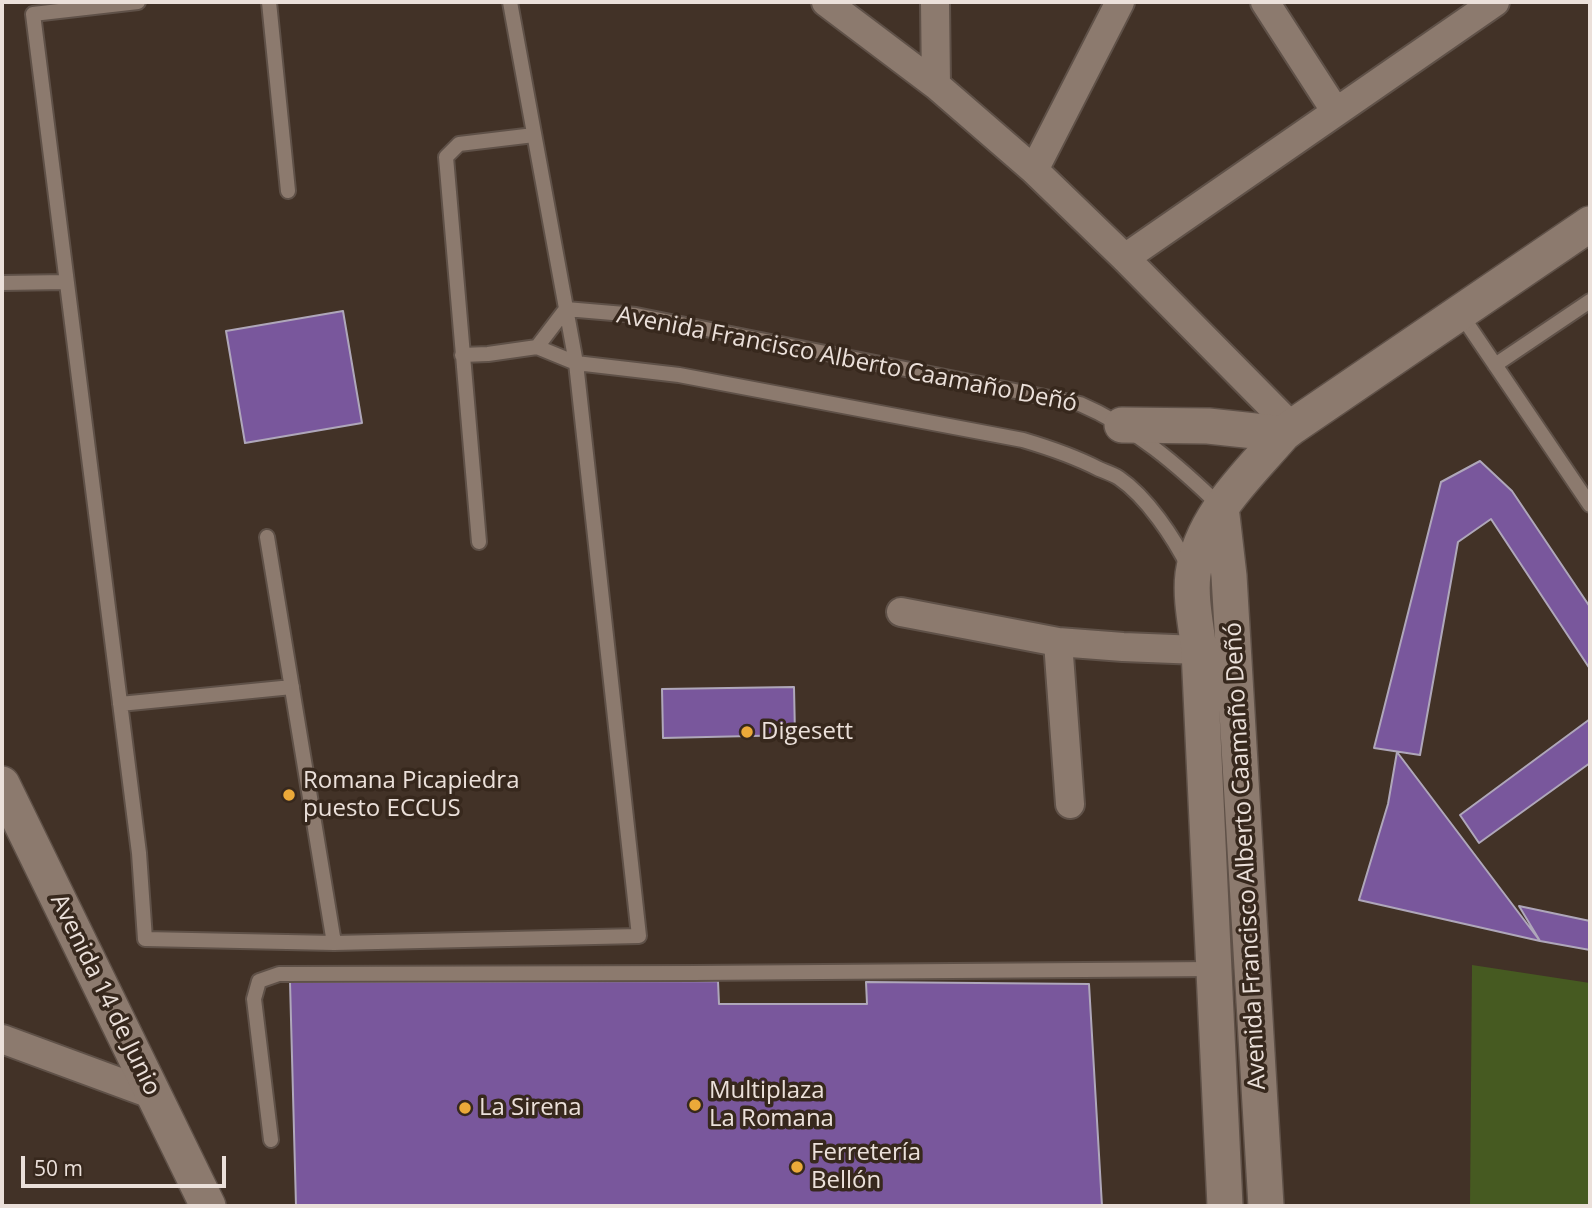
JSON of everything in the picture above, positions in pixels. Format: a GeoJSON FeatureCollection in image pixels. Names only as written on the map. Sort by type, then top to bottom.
{"type":"FeatureCollection","features":[{"type":"Feature","properties":{"kind":"street"},"geometry":{"type":"LineString","coordinates":[[826,2],[936,85],[1034,170],[1125,258],[1288,430]]}},
{"type":"Feature","properties":{"kind":"street"},"geometry":{"type":"LineString","coordinates":[[935,2],[936,85]]}},
{"type":"Feature","properties":{"kind":"street"},"geometry":{"type":"LineString","coordinates":[[1034,170],[1119,2]]}},
{"type":"Feature","properties":{"kind":"street"},"geometry":{"type":"LineString","coordinates":[[1265,2],[1336,111]]}},
{"type":"Feature","properties":{"kind":"street"},"geometry":{"type":"LineString","coordinates":[[1125,258],[1492,3]]}},
{"type":"Feature","properties":{"kind":"street"},"geometry":{"type":"LineString","coordinates":[[1221,506],[1288,430],[1590,224]]}},
{"type":"Feature","properties":{"kind":"street"},"geometry":{"type":"LineString","coordinates":[[1122,425],[1288,430]]}},
{"type":"Feature","properties":{"kind":"street","name":"Avenida Francisco Alberto Caamaño Deñó"},"geometry":{"type":"LineString","coordinates":[[1221,506],[1205,535],[1193,576],[1199,650],[1225,1206]]}},
{"type":"Feature","properties":{"kind":"street","name":"Avenida Francisco Alberto Caamaño Deñó"},"geometry":{"type":"LineString","coordinates":[[1221,506],[1229,576],[1266,1206]]}},
{"type":"Feature","properties":{"kind":"street"},"geometry":{"type":"LineString","coordinates":[[901,612],[1058,642],[1199,650]]}},
{"type":"Feature","properties":{"kind":"street"},"geometry":{"type":"LineString","coordinates":[[1058,642],[1070,804]]}},
{"type":"Feature","properties":{"kind":"street","name":"Avenida 14 de Junio"},"geometry":{"type":"LineString","coordinates":[[2,783],[208,1206]]}},
{"type":"Feature","properties":{"kind":"street"},"geometry":{"type":"LineString","coordinates":[[2,1039],[155,1095]]}},
{"type":"Feature","properties":{"kind":"lane"},"geometry":{"type":"LineString","coordinates":[[138,2],[33,15],[139,853],[145,939],[334,943],[639,936],[576,363],[510,2]]}},
{"type":"Feature","properties":{"kind":"lane"},"geometry":{"type":"LineString","coordinates":[[269,2],[288,191]]}},
{"type":"Feature","properties":{"kind":"lane"},"geometry":{"type":"LineString","coordinates":[[479,542],[446,157],[459,145],[534,135]]}},
{"type":"Feature","properties":{"kind":"lane"},"geometry":{"type":"LineString","coordinates":[[2,283],[66,282]]}},
{"type":"Feature","properties":{"kind":"lane"},"geometry":{"type":"LineString","coordinates":[[1495,365],[1590,301]]}},
{"type":"Feature","properties":{"kind":"lane"},"geometry":{"type":"LineString","coordinates":[[462,355],[537,347],[566,309]]}},
{"type":"Feature","properties":{"kind":"lane","name":"Avenida Francisco Alberto Caamaño Deñó"},"geometry":{"type":"LineString","coordinates":[[566,309],[636,315],[1080,404],[1122,425],[1181,468],[1221,506]]}},
{"type":"Feature","properties":{"kind":"lane"},"geometry":{"type":"LineString","coordinates":[[1459,312],[1590,505]]}},
{"type":"Feature","properties":{"kind":"lane","name":"Avenida Francisco Alberto Caamaño Deñó"},"geometry":{"type":"LineString","coordinates":[[537,347],[576,363],[679,375],[1023,440],[1071,455],[1119,478],[1138,494],[1177,543],[1193,576]]}},
{"type":"Feature","properties":{"kind":"lane"},"geometry":{"type":"LineString","coordinates":[[267,537],[334,943]]}},
{"type":"Feature","properties":{"kind":"lane"},"geometry":{"type":"LineString","coordinates":[[120,704],[292,687]]}},
{"type":"Feature","properties":{"kind":"lane"},"geometry":{"type":"LineString","coordinates":[[271,1140],[254,999],[259,981],[279,974],[1214,969]]}},
{"type":"Feature","properties":{"kind":"green space"},"geometry":{"type":"Polygon","coordinates":[[[1472,965],[1590,983],[1590,1206],[1470,1206],[1472,965]]]}},
{"type":"Feature","properties":{"kind":"building"},"geometry":{"type":"Polygon","coordinates":[[[343,311],[362,423],[245,443],[226,331],[343,311]]]}},
{"type":"Feature","properties":{"kind":"building"},"geometry":{"type":"Polygon","coordinates":[[[1480,461],[1512,491],[1590,607],[1590,669],[1491,519],[1458,542],[1420,755],[1374,748],[1441,482],[1480,461]]]}},
{"type":"Feature","properties":{"kind":"building"},"geometry":{"type":"Polygon","coordinates":[[[794,687],[795,735],[663,738],[662,689],[794,687]]]}},
{"type":"Feature","properties":{"kind":"building"},"geometry":{"type":"Polygon","coordinates":[[[1590,719],[1590,763],[1479,843],[1460,815],[1590,719]]]}},
{"type":"Feature","properties":{"kind":"building"},"geometry":{"type":"Polygon","coordinates":[[[1397,752],[1540,941],[1359,900],[1388,804],[1397,752]]]}},
{"type":"Feature","properties":{"kind":"building"},"geometry":{"type":"Polygon","coordinates":[[[1519,906],[1590,921],[1590,950],[1540,941],[1519,906]]]}},
{"type":"Feature","properties":{"kind":"building","name":"Multiplaza La Romana"},"geometry":{"type":"Polygon","coordinates":[[[718,981],[719,1004],[867,1004],[866,982],[1089,984],[1102,1206],[296,1206],[290,982],[718,981]]]}},
{"type":"Feature","properties":{"kind":"place","name":"Digesett"},"geometry":{"type":"Point","coordinates":[747,732]}},
{"type":"Feature","properties":{"kind":"place","name":"Romana Picapiedra puesto ECCUS"},"geometry":{"type":"Point","coordinates":[289,795]}},
{"type":"Feature","properties":{"kind":"place","name":"Multiplaza La Romana"},"geometry":{"type":"Point","coordinates":[695,1105]}},
{"type":"Feature","properties":{"kind":"place","name":"La Sirena"},"geometry":{"type":"Point","coordinates":[465,1108]}},
{"type":"Feature","properties":{"kind":"place","name":"Ferretería Bellón"},"geometry":{"type":"Point","coordinates":[797,1167]}}]}
